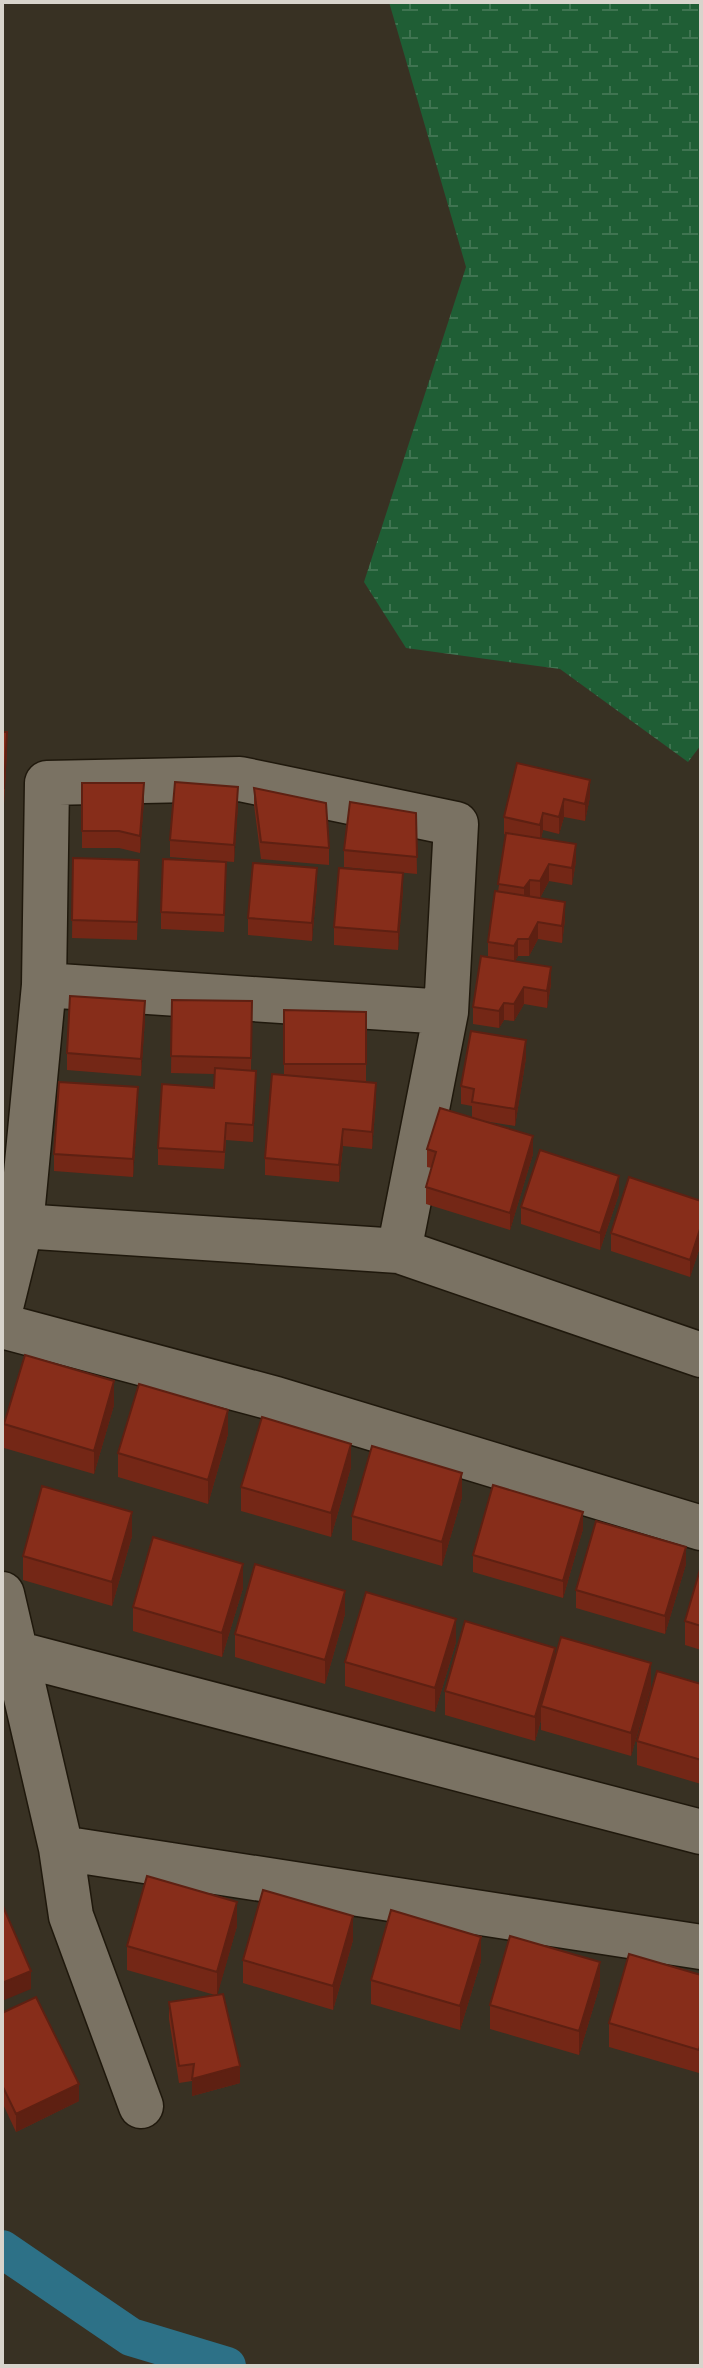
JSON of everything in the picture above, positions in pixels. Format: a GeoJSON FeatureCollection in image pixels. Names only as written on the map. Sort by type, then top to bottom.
{"type":"FeatureCollection","features":[{"type":"Feature","properties":{"kind":"street"},"geometry":{"type":"LineString","coordinates":[[2,1303],[21,1226],[44,985],[47,783],[240,779],[456,824],[446,1012],[399,1251]]}},
{"type":"Feature","properties":{"kind":"street"},"geometry":{"type":"LineString","coordinates":[[44,985],[446,1012]]}},
{"type":"Feature","properties":{"kind":"street"},"geometry":{"type":"LineString","coordinates":[[21,1226],[399,1251],[701,1355]]}},
{"type":"Feature","properties":{"kind":"street"},"geometry":{"type":"LineString","coordinates":[[2,1326],[276,1399],[701,1528]]}},
{"type":"Feature","properties":{"kind":"street"},"geometry":{"type":"LineString","coordinates":[[2,1594],[61,1848],[71,1916],[141,2106]]}},
{"type":"Feature","properties":{"kind":"street"},"geometry":{"type":"LineString","coordinates":[[15,1653],[701,1832]]}},
{"type":"Feature","properties":{"kind":"street"},"geometry":{"type":"LineString","coordinates":[[61,1848],[701,1947]]}},
{"type":"Feature","properties":{"kind":"green space"},"geometry":{"type":"Polygon","coordinates":[[[389,2],[701,2],[701,745],[688,762],[560,669],[406,648],[364,582],[466,267],[389,2]]]}},
{"type":"Feature","properties":{"kind":"building"},"geometry":{"type":"Polygon","coordinates":[[[2,732],[7,732],[4,788],[2,788],[2,732]]]}},
{"type":"Feature","properties":{"kind":"building"},"geometry":{"type":"Polygon","coordinates":[[[517,763],[590,780],[585,804],[564,799],[559,817],[543,813],[540,825],[504,817],[517,763]]]}},
{"type":"Feature","properties":{"kind":"building"},"geometry":{"type":"Polygon","coordinates":[[[175,782],[238,787],[234,845],[170,840],[175,782]]]}},
{"type":"Feature","properties":{"kind":"building"},"geometry":{"type":"Polygon","coordinates":[[[82,783],[144,783],[140,836],[119,831],[82,831],[82,783]]]}},
{"type":"Feature","properties":{"kind":"building"},"geometry":{"type":"Polygon","coordinates":[[[254,788],[326,803],[329,848],[261,842],[254,788]]]}},
{"type":"Feature","properties":{"kind":"building"},"geometry":{"type":"Polygon","coordinates":[[[350,802],[416,813],[417,857],[344,850],[350,802]]]}},
{"type":"Feature","properties":{"kind":"building"},"geometry":{"type":"Polygon","coordinates":[[[506,833],[576,844],[572,868],[549,864],[540,881],[530,880],[524,888],[498,884],[506,833]]]}},
{"type":"Feature","properties":{"kind":"building"},"geometry":{"type":"Polygon","coordinates":[[[73,858],[139,860],[137,922],[72,920],[73,858]]]}},
{"type":"Feature","properties":{"kind":"building"},"geometry":{"type":"Polygon","coordinates":[[[163,859],[226,862],[224,915],[161,912],[163,859]]]}},
{"type":"Feature","properties":{"kind":"building"},"geometry":{"type":"Polygon","coordinates":[[[253,863],[317,868],[312,923],[248,918],[253,863]]]}},
{"type":"Feature","properties":{"kind":"building"},"geometry":{"type":"Polygon","coordinates":[[[339,868],[403,873],[398,932],[334,927],[339,868]]]}},
{"type":"Feature","properties":{"kind":"building"},"geometry":{"type":"Polygon","coordinates":[[[495,891],[565,902],[562,926],[538,922],[529,939],[518,939],[514,946],[488,942],[495,891]]]}},
{"type":"Feature","properties":{"kind":"building"},"geometry":{"type":"Polygon","coordinates":[[[481,956],[551,967],[547,991],[524,987],[514,1004],[504,1003],[499,1011],[473,1007],[481,956]]]}},
{"type":"Feature","properties":{"kind":"building"},"geometry":{"type":"Polygon","coordinates":[[[70,996],[145,1001],[141,1059],[67,1053],[70,996]]]}},
{"type":"Feature","properties":{"kind":"building"},"geometry":{"type":"Polygon","coordinates":[[[172,1000],[252,1001],[251,1058],[171,1056],[172,1000]]]}},
{"type":"Feature","properties":{"kind":"building"},"geometry":{"type":"Polygon","coordinates":[[[284,1010],[366,1012],[366,1064],[284,1064],[284,1010]]]}},
{"type":"Feature","properties":{"kind":"building"},"geometry":{"type":"Polygon","coordinates":[[[471,1031],[526,1040],[515,1109],[472,1102],[474,1089],[461,1086],[471,1031]]]}},
{"type":"Feature","properties":{"kind":"building"},"geometry":{"type":"Polygon","coordinates":[[[215,1068],[256,1071],[253,1125],[226,1123],[224,1152],[158,1148],[162,1084],[214,1088],[215,1068]]]}},
{"type":"Feature","properties":{"kind":"building"},"geometry":{"type":"Polygon","coordinates":[[[272,1074],[376,1083],[372,1132],[343,1129],[339,1165],[265,1158],[272,1074]]]}},
{"type":"Feature","properties":{"kind":"building"},"geometry":{"type":"Polygon","coordinates":[[[59,1082],[138,1087],[133,1159],[54,1154],[59,1082]]]}},
{"type":"Feature","properties":{"kind":"building"},"geometry":{"type":"Polygon","coordinates":[[[440,1108],[533,1136],[510,1213],[426,1187],[436,1152],[427,1149],[440,1108]]]}},
{"type":"Feature","properties":{"kind":"building"},"geometry":{"type":"Polygon","coordinates":[[[540,1150],[619,1176],[600,1233],[521,1207],[540,1150]]]}},
{"type":"Feature","properties":{"kind":"building"},"geometry":{"type":"Polygon","coordinates":[[[629,1177],[701,1201],[701,1226],[690,1260],[611,1233],[629,1177]]]}},
{"type":"Feature","properties":{"kind":"building"},"geometry":{"type":"Polygon","coordinates":[[[25,1355],[114,1381],[94,1451],[4,1424],[25,1355]]]}},
{"type":"Feature","properties":{"kind":"building"},"geometry":{"type":"Polygon","coordinates":[[[139,1384],[228,1410],[208,1480],[118,1453],[139,1384]]]}},
{"type":"Feature","properties":{"kind":"building"},"geometry":{"type":"Polygon","coordinates":[[[262,1417],[351,1444],[331,1513],[241,1487],[262,1417]]]}},
{"type":"Feature","properties":{"kind":"building"},"geometry":{"type":"Polygon","coordinates":[[[372,1446],[462,1473],[442,1542],[352,1516],[372,1446]]]}},
{"type":"Feature","properties":{"kind":"building"},"geometry":{"type":"Polygon","coordinates":[[[493,1485],[583,1512],[563,1581],[473,1555],[493,1485]]]}},
{"type":"Feature","properties":{"kind":"building"},"geometry":{"type":"Polygon","coordinates":[[[42,1486],[132,1512],[112,1582],[23,1556],[42,1486]]]}},
{"type":"Feature","properties":{"kind":"building"},"geometry":{"type":"Polygon","coordinates":[[[596,1521],[686,1547],[665,1616],[576,1590],[596,1521]]]}},
{"type":"Feature","properties":{"kind":"building"},"geometry":{"type":"Polygon","coordinates":[[[153,1537],[243,1564],[222,1633],[133,1607],[153,1537]]]}},
{"type":"Feature","properties":{"kind":"building"},"geometry":{"type":"Polygon","coordinates":[[[255,1564],[345,1591],[325,1660],[235,1634],[255,1564]]]}},
{"type":"Feature","properties":{"kind":"building"},"geometry":{"type":"Polygon","coordinates":[[[701,1566],[701,1626],[685,1621],[701,1566]]]}},
{"type":"Feature","properties":{"kind":"building"},"geometry":{"type":"Polygon","coordinates":[[[366,1592],[456,1619],[435,1688],[345,1662],[366,1592]]]}},
{"type":"Feature","properties":{"kind":"building"},"geometry":{"type":"Polygon","coordinates":[[[465,1621],[555,1648],[535,1717],[445,1691],[465,1621]]]}},
{"type":"Feature","properties":{"kind":"building"},"geometry":{"type":"Polygon","coordinates":[[[561,1637],[651,1663],[631,1733],[541,1706],[561,1637]]]}},
{"type":"Feature","properties":{"kind":"building"},"geometry":{"type":"Polygon","coordinates":[[[657,1671],[701,1684],[701,1760],[637,1741],[657,1671]]]}},
{"type":"Feature","properties":{"kind":"building"},"geometry":{"type":"Polygon","coordinates":[[[147,1876],[237,1902],[217,1972],[127,1946],[147,1876]]]}},
{"type":"Feature","properties":{"kind":"building"},"geometry":{"type":"Polygon","coordinates":[[[263,1890],[353,1916],[333,1986],[243,1960],[263,1890]]]}},
{"type":"Feature","properties":{"kind":"building"},"geometry":{"type":"Polygon","coordinates":[[[2,1904],[31,1971],[2,1983],[2,1904]]]}},
{"type":"Feature","properties":{"kind":"building"},"geometry":{"type":"Polygon","coordinates":[[[391,1910],[481,1937],[460,2006],[371,1980],[391,1910]]]}},
{"type":"Feature","properties":{"kind":"building"},"geometry":{"type":"Polygon","coordinates":[[[510,1936],[600,1962],[579,2031],[490,2005],[510,1936]]]}},
{"type":"Feature","properties":{"kind":"building"},"geometry":{"type":"Polygon","coordinates":[[[629,1954],[701,1975],[699,2050],[609,2023],[629,1954]]]}},
{"type":"Feature","properties":{"kind":"building"},"geometry":{"type":"Polygon","coordinates":[[[223,1994],[240,2066],[192,2079],[194,2064],[179,2066],[169,2002],[223,1994]]]}},
{"type":"Feature","properties":{"kind":"building"},"geometry":{"type":"Polygon","coordinates":[[[36,1997],[79,2084],[16,2114],[2,2085],[2,2013],[36,1997]]]}},
{"type":"Feature","properties":{"kind":"waterway"},"geometry":{"type":"LineString","coordinates":[[2,2249],[131,2337],[227,2366]]}}]}
